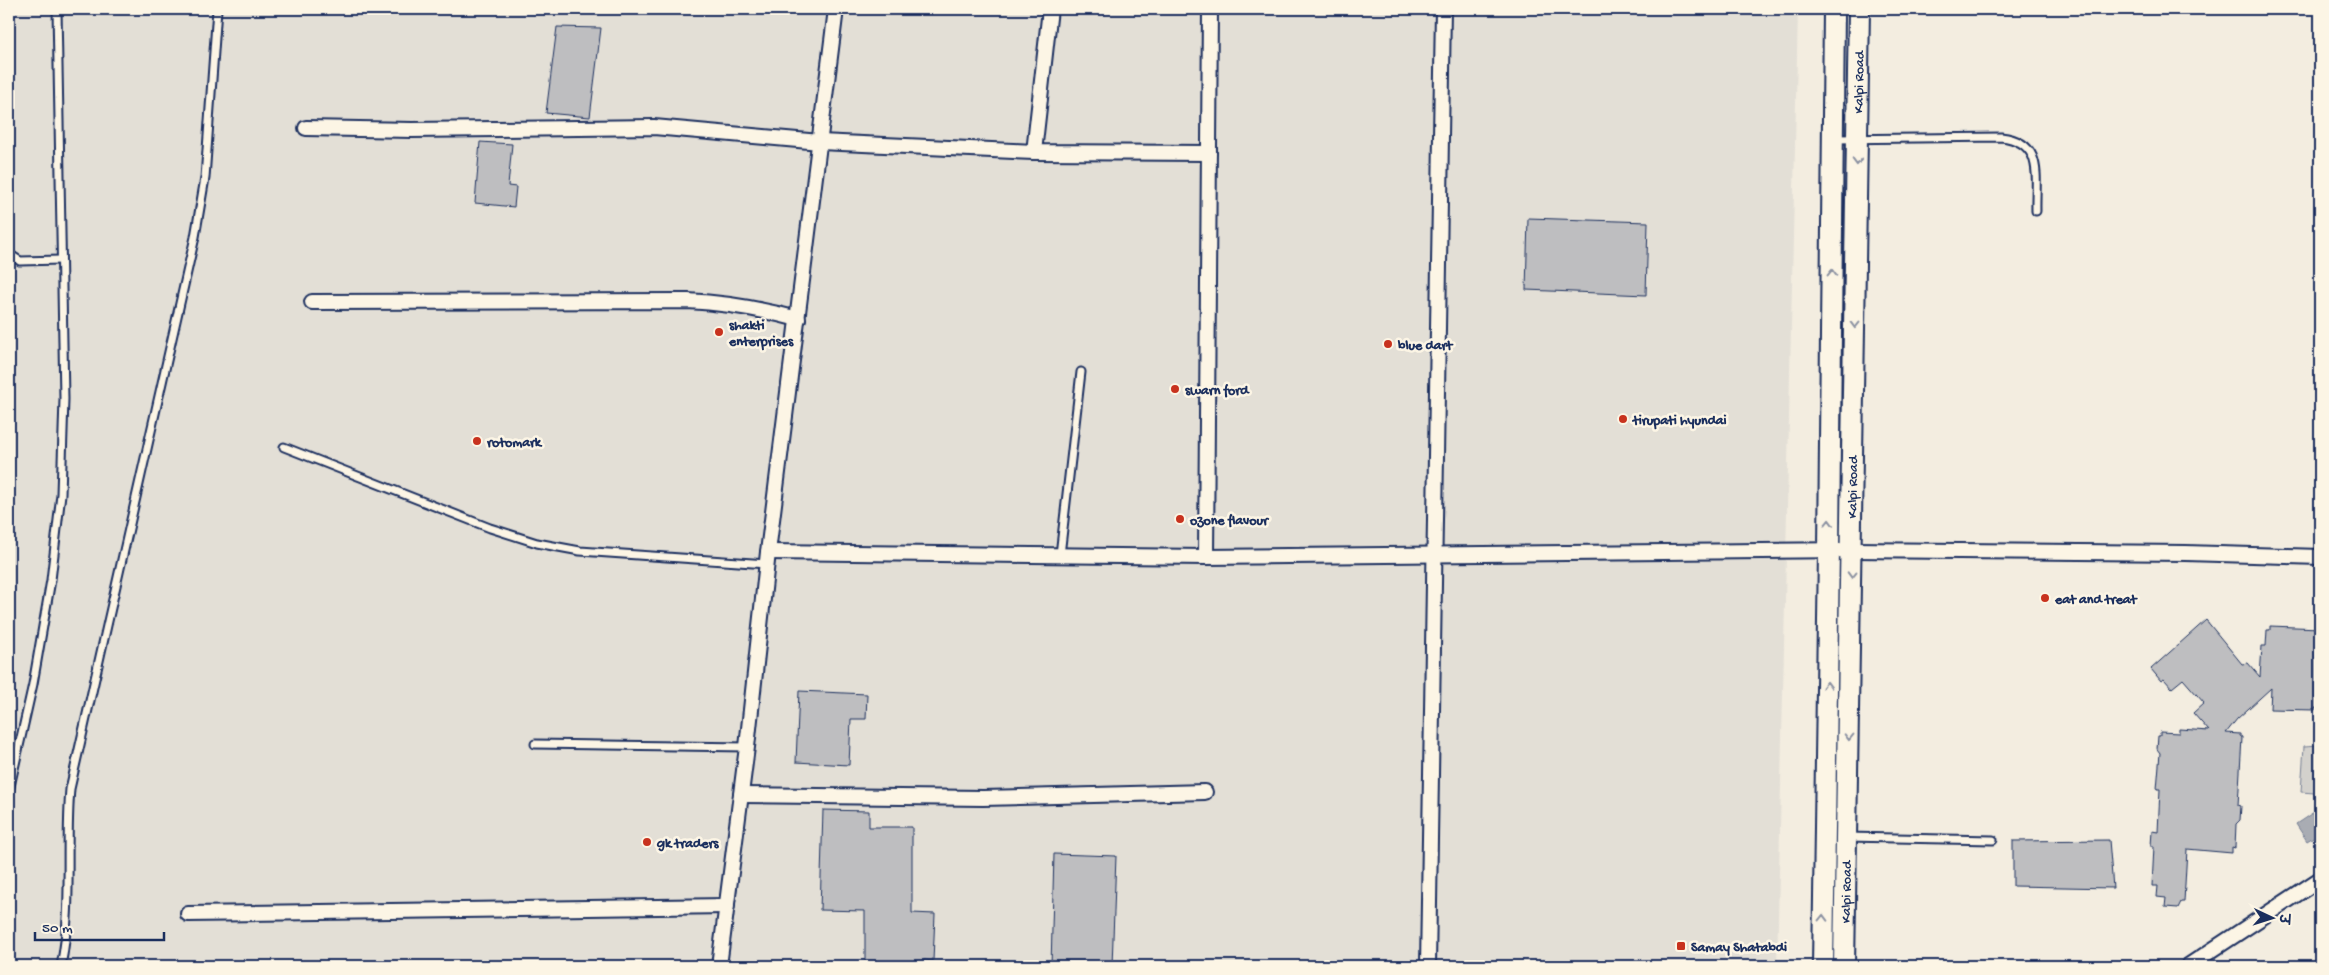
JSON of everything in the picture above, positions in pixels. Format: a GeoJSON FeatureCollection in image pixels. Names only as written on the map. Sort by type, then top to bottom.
{"type":"FeatureCollection","features":[{"type":"Feature","properties":{"kind":"main road","name":"Kalpi Road"},"geometry":{"type":"LineString","coordinates":[[1823,966],[1834,9]]}},
{"type":"Feature","properties":{"kind":"main road","name":"Kalpi Road"},"geometry":{"type":"LineString","coordinates":[[1844,966],[1859,9]]}},
{"type":"Feature","properties":{"kind":"street"},"geometry":{"type":"LineString","coordinates":[[720,966],[836,9]]}},
{"type":"Feature","properties":{"kind":"street"},"geometry":{"type":"LineString","coordinates":[[1034,152],[1050,9]]}},
{"type":"Feature","properties":{"kind":"street"},"geometry":{"type":"LineString","coordinates":[[1206,557],[1210,9]]}},
{"type":"Feature","properties":{"kind":"street"},"geometry":{"type":"LineString","coordinates":[[1428,966],[1443,9]]}},
{"type":"Feature","properties":{"kind":"street"},"geometry":{"type":"LineString","coordinates":[[306,128],[412,130],[654,127],[820,142],[1034,152],[1209,153]]}},
{"type":"Feature","properties":{"kind":"street"},"geometry":{"type":"LineString","coordinates":[[312,302],[688,301],[724,303],[759,309],[798,319]]}},
{"type":"Feature","properties":{"kind":"street"},"geometry":{"type":"LineString","coordinates":[[768,558],[1060,555],[1206,557],[1852,550],[2186,553],[2320,557]]}},
{"type":"Feature","properties":{"kind":"street"},"geometry":{"type":"LineString","coordinates":[[741,795],[983,798],[1205,792]]}},
{"type":"Feature","properties":{"kind":"street"},"geometry":{"type":"LineString","coordinates":[[2188,966],[2320,880]]}},
{"type":"Feature","properties":{"kind":"street"},"geometry":{"type":"LineString","coordinates":[[188,914],[727,906]]}},
{"type":"Feature","properties":{"kind":"lane"},"geometry":{"type":"LineString","coordinates":[[9,791],[33,684],[51,580],[61,494],[64,399],[57,9]]}},
{"type":"Feature","properties":{"kind":"lane"},"geometry":{"type":"LineString","coordinates":[[61,966],[68,914],[66,829],[70,789],[195,237],[205,178],[217,9]]}},
{"type":"Feature","properties":{"kind":"lane"},"geometry":{"type":"LineString","coordinates":[[1833,139],[2001,137],[2015,139],[2027,146],[2034,160],[2036,211]]}},
{"type":"Feature","properties":{"kind":"lane"},"geometry":{"type":"LineString","coordinates":[[9,254],[20,261],[61,260]]}},
{"type":"Feature","properties":{"kind":"lane"},"geometry":{"type":"LineString","coordinates":[[1060,555],[1080,372]]}},
{"type":"Feature","properties":{"kind":"lane"},"geometry":{"type":"LineString","coordinates":[[284,447],[490,528],[538,543],[580,551],[768,558]]}},
{"type":"Feature","properties":{"kind":"lane"},"geometry":{"type":"LineString","coordinates":[[535,744],[747,747]]}},
{"type":"Feature","properties":{"kind":"lane"},"geometry":{"type":"LineString","coordinates":[[1847,837],[1993,840]]}},
{"type":"Feature","properties":{"kind":"shaded area"},"geometry":{"type":"Polygon","coordinates":[[[9,9],[1798,9],[1777,966],[9,966],[9,9]]]}},
{"type":"Feature","properties":{"kind":"shaded area"},"geometry":{"type":"Polygon","coordinates":[[[2320,745],[2320,802],[2314,793],[2301,792],[2304,746],[2320,745]]]}},
{"type":"Feature","properties":{"kind":"shaded area"},"geometry":{"type":"Polygon","coordinates":[[[2320,808],[2320,833],[2307,841],[2296,824],[2320,808]]]}},
{"type":"Feature","properties":{"kind":"building"},"geometry":{"type":"Polygon","coordinates":[[[557,27],[601,28],[590,117],[546,113],[557,27]]]}},
{"type":"Feature","properties":{"kind":"building"},"geometry":{"type":"Polygon","coordinates":[[[480,142],[512,144],[508,186],[516,187],[514,207],[475,203],[480,142]]]}},
{"type":"Feature","properties":{"kind":"building"},"geometry":{"type":"Polygon","coordinates":[[[1528,218],[1648,222],[1646,295],[1526,290],[1528,218]]]}},
{"type":"Feature","properties":{"kind":"building"},"geometry":{"type":"Polygon","coordinates":[[[2206,620],[2242,664],[2248,663],[2260,677],[2262,646],[2266,646],[2267,630],[2270,630],[2270,626],[2320,628],[2320,709],[2270,709],[2271,688],[2237,719],[2226,733],[2240,734],[2242,738],[2238,805],[2241,806],[2240,820],[2236,824],[2235,848],[2232,847],[2232,853],[2187,849],[2184,902],[2181,902],[2178,908],[2165,907],[2166,898],[2157,897],[2158,886],[2152,886],[2154,846],[2151,846],[2152,831],[2158,832],[2160,789],[2157,789],[2160,753],[2157,749],[2158,736],[2160,736],[2160,732],[2179,733],[2179,729],[2209,731],[2193,713],[2204,703],[2183,679],[2172,688],[2164,679],[2161,681],[2151,669],[2206,620]]]}},
{"type":"Feature","properties":{"kind":"building"},"geometry":{"type":"Polygon","coordinates":[[[799,691],[867,694],[866,719],[851,719],[849,765],[796,762],[799,691]]]}},
{"type":"Feature","properties":{"kind":"building"},"geometry":{"type":"Polygon","coordinates":[[[823,810],[869,811],[869,827],[912,827],[912,913],[935,914],[933,961],[924,960],[923,966],[865,966],[865,911],[820,910],[823,810]]]}},
{"type":"Feature","properties":{"kind":"building"},"geometry":{"type":"Polygon","coordinates":[[[2109,840],[2113,888],[2013,886],[2013,841],[2109,840]]]}},
{"type":"Feature","properties":{"kind":"building"},"geometry":{"type":"Polygon","coordinates":[[[1054,854],[1116,856],[1112,966],[1051,966],[1054,854]]]}},
{"type":"Feature","properties":{"kind":"place","name":"shakti enterprises"},"geometry":{"type":"Point","coordinates":[719,332]}},
{"type":"Feature","properties":{"kind":"place","name":"blue dart"},"geometry":{"type":"Point","coordinates":[1388,344]}},
{"type":"Feature","properties":{"kind":"place","name":"swarn ford"},"geometry":{"type":"Point","coordinates":[1175,389]}},
{"type":"Feature","properties":{"kind":"place","name":"tirupati hyundai"},"geometry":{"type":"Point","coordinates":[1623,419]}},
{"type":"Feature","properties":{"kind":"place","name":"rotomark"},"geometry":{"type":"Point","coordinates":[477,441]}},
{"type":"Feature","properties":{"kind":"place","name":"ozone flavour"},"geometry":{"type":"Point","coordinates":[1180,519]}},
{"type":"Feature","properties":{"kind":"place","name":"eat and treat"},"geometry":{"type":"Point","coordinates":[2045,598]}},
{"type":"Feature","properties":{"kind":"place","name":"gk traders"},"geometry":{"type":"Point","coordinates":[647,842]}},
{"type":"Feature","properties":{"kind":"place","name":"Samay Shatabdi"},"geometry":{"type":"Point","coordinates":[1681,946]}}]}
